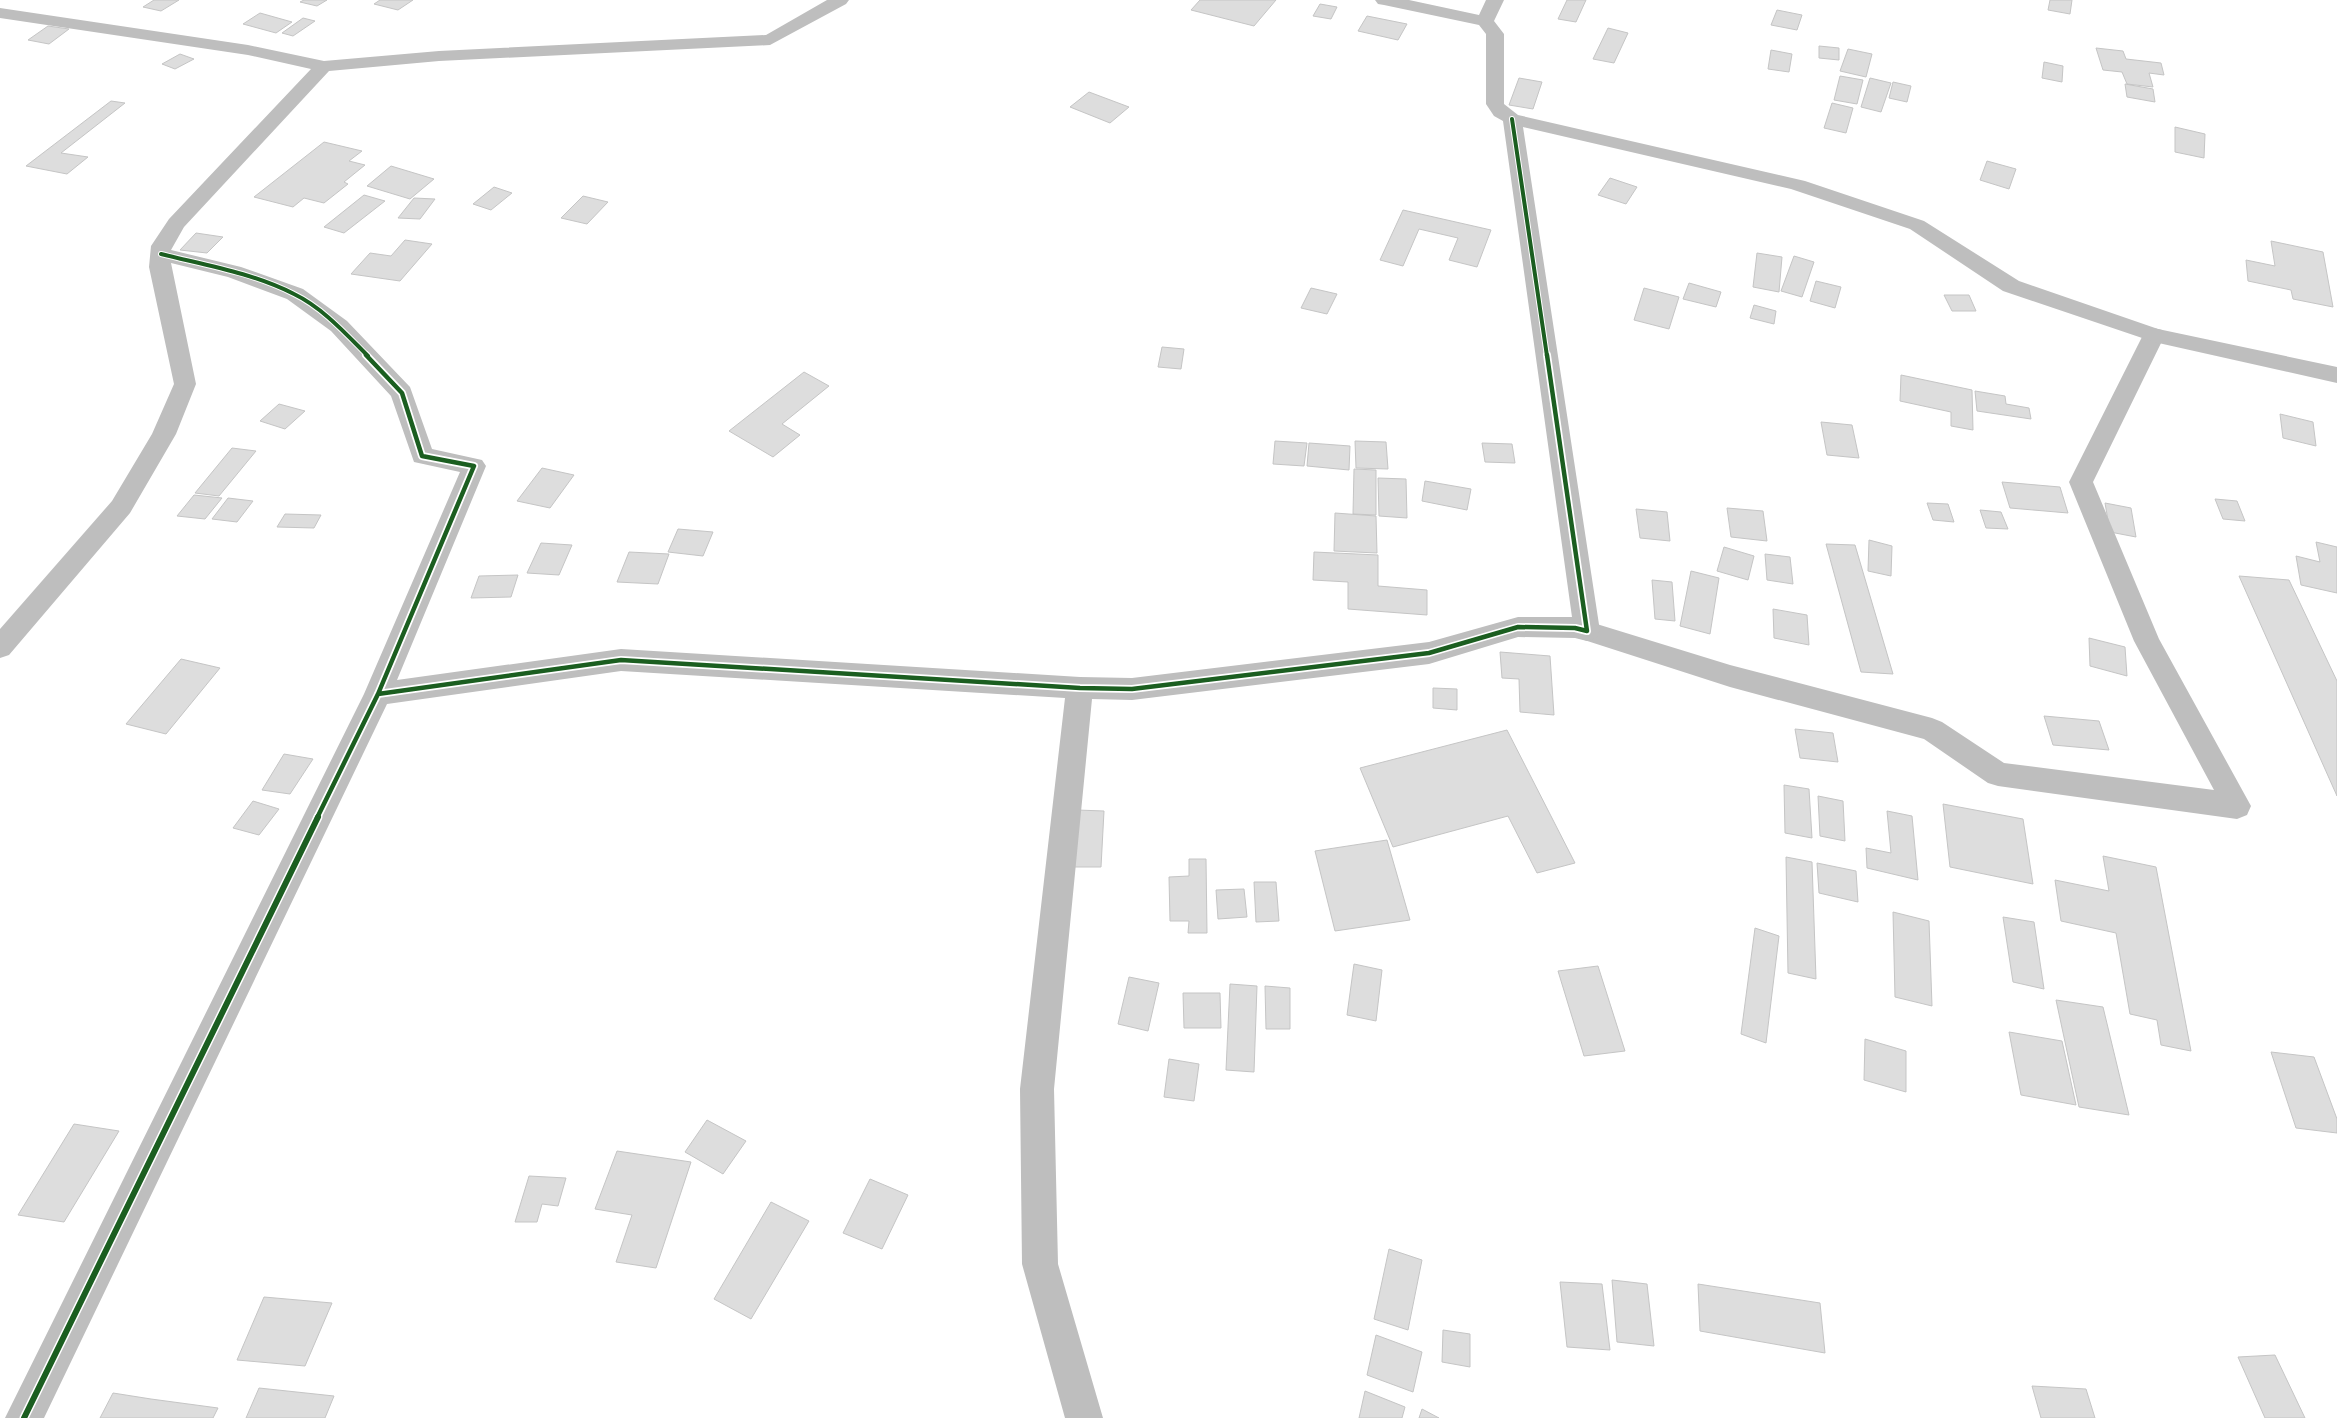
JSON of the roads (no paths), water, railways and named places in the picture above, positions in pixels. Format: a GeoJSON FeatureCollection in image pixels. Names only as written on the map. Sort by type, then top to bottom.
{"type":"FeatureCollection","features":[{"type":"Feature","properties":{"kind":"street"},"geometry":{"type":"LineString","coordinates":[[0,13],[248,50],[324,66],[440,56],[770,40],[840,0]]}},
{"type":"Feature","properties":{"kind":"street"},"geometry":{"type":"LineString","coordinates":[[1384,0],[1485,21],[1495,34],[1495,104],[1501,112],[1512,119],[1798,185],[1917,226],[2011,286],[2154,335],[2337,375]]}},
{"type":"Feature","properties":{"kind":"street"},"geometry":{"type":"LineString","coordinates":[[1485,21],[1495,0]]}},
{"type":"Feature","properties":{"kind":"street"},"geometry":{"type":"LineString","coordinates":[[0,647],[121,507],[164,434],[185,384],[160,267],[161,246],[176,223],[324,66]]}},
{"type":"Feature","properties":{"kind":"street"},"geometry":{"type":"LineString","coordinates":[[1512,119],[1587,631]]}},
{"type":"Feature","properties":{"kind":"street"},"geometry":{"type":"LineString","coordinates":[[24,1418],[378,694],[474,466],[422,456],[402,394],[339,326],[295,294],[234,272],[161,254]]}},
{"type":"Feature","properties":{"kind":"street"},"geometry":{"type":"LineString","coordinates":[[378,694],[621,660],[1080,688],[1132,689],[1428,653],[1518,627],[1574,628],[1730,676],[1932,730],[1998,774],[2237,806],[2147,642],[2081,482],[2154,335]]}},
{"type":"Feature","properties":{"kind":"street"},"geometry":{"type":"LineString","coordinates":[[1080,688],[1037,1089],[1040,1264],[1084,1418]]}}]}
